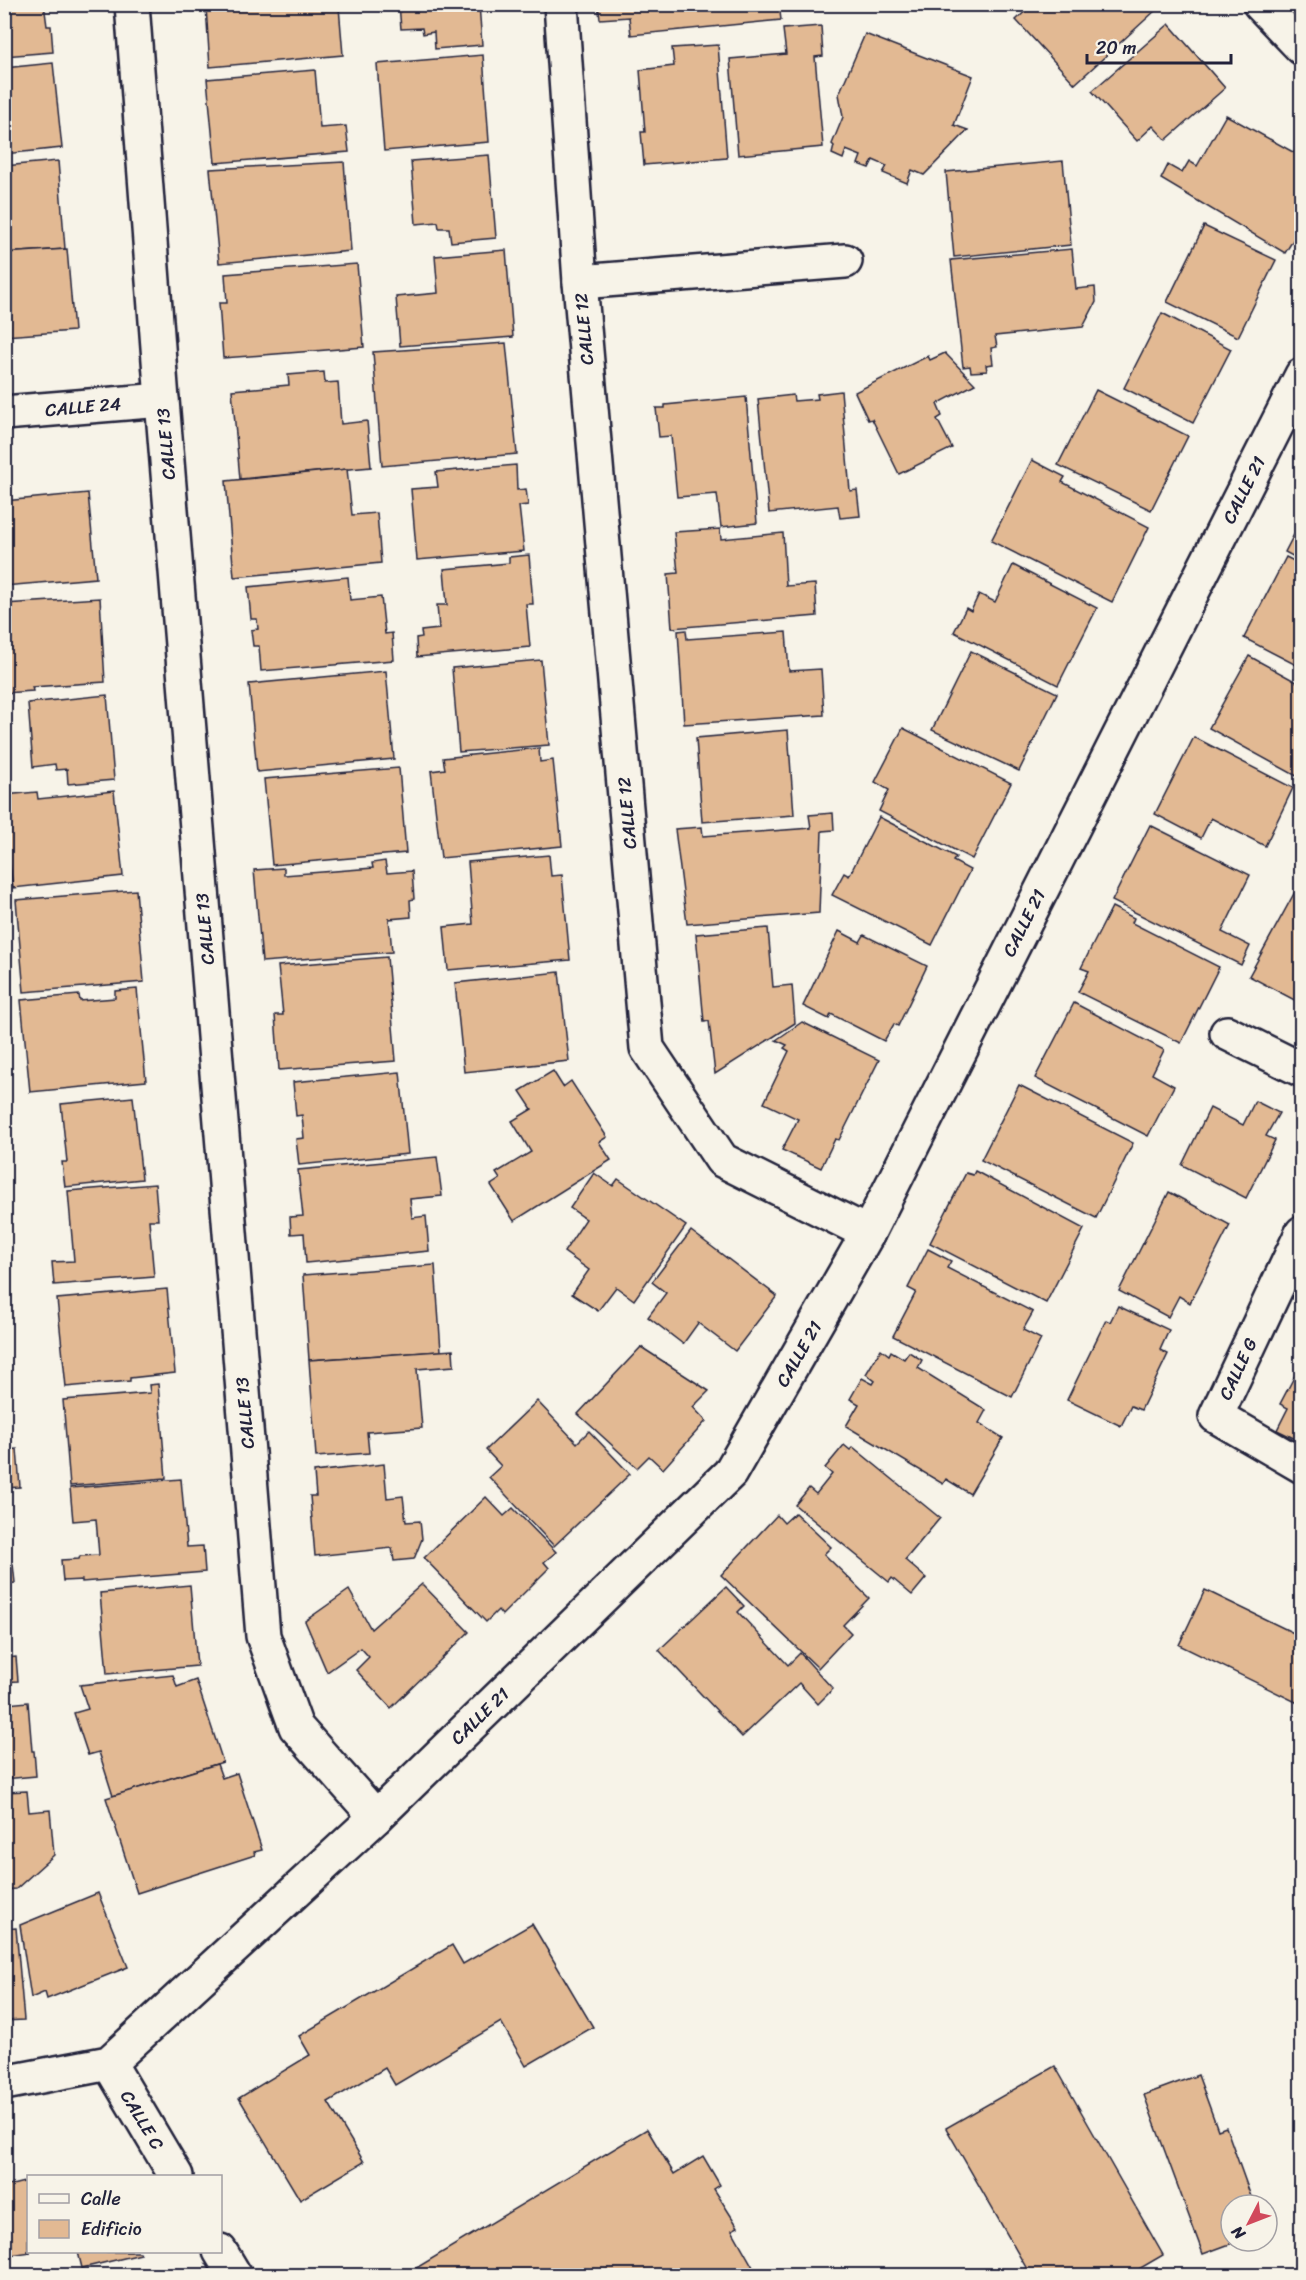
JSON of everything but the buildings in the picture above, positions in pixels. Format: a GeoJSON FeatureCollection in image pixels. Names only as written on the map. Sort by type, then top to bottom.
{"type":"FeatureCollection","features":[{"type":"Feature","properties":{"kind":"street","name":"CALLE 13"},"geometry":{"type":"LineString","coordinates":[[132,4],[263,1636],[296,1727],[376,1817]]}},
{"type":"Feature","properties":{"kind":"street","name":"CALLE 12"},"geometry":{"type":"LineString","coordinates":[[561,4],[580,282],[647,1048],[722,1160],[868,1233]]}},
{"type":"Feature","properties":{"kind":"street"},"geometry":{"type":"LineString","coordinates":[[1260,4],[1302,48]]}},
{"type":"Feature","properties":{"kind":"street","name":"CALLE 12"},"geometry":{"type":"LineString","coordinates":[[580,282],[844,261]]}},
{"type":"Feature","properties":{"kind":"street","name":"CALLE 21"},"geometry":{"type":"LineString","coordinates":[[109,2063],[376,1817],[730,1473],[868,1233],[1302,375]]}},
{"type":"Feature","properties":{"kind":"street","name":"CALLE 24"},"geometry":{"type":"LineString","coordinates":[[4,413],[162,400]]}},
{"type":"Feature","properties":{"kind":"street"},"geometry":{"type":"LineString","coordinates":[[1227,1033],[1302,1070]]}},
{"type":"Feature","properties":{"kind":"street","name":"CALLE G"},"geometry":{"type":"LineString","coordinates":[[1302,1233],[1216,1416],[1302,1466]]}},
{"type":"Feature","properties":{"kind":"street"},"geometry":{"type":"LineString","coordinates":[[4,2083],[109,2063]]}},
{"type":"Feature","properties":{"kind":"street","name":"CALLE C"},"geometry":{"type":"LineString","coordinates":[[109,2063],[175,2175]]}},
{"type":"Feature","properties":{"kind":"street"},"geometry":{"type":"LineString","coordinates":[[221,2253],[235,2276]]}}]}
